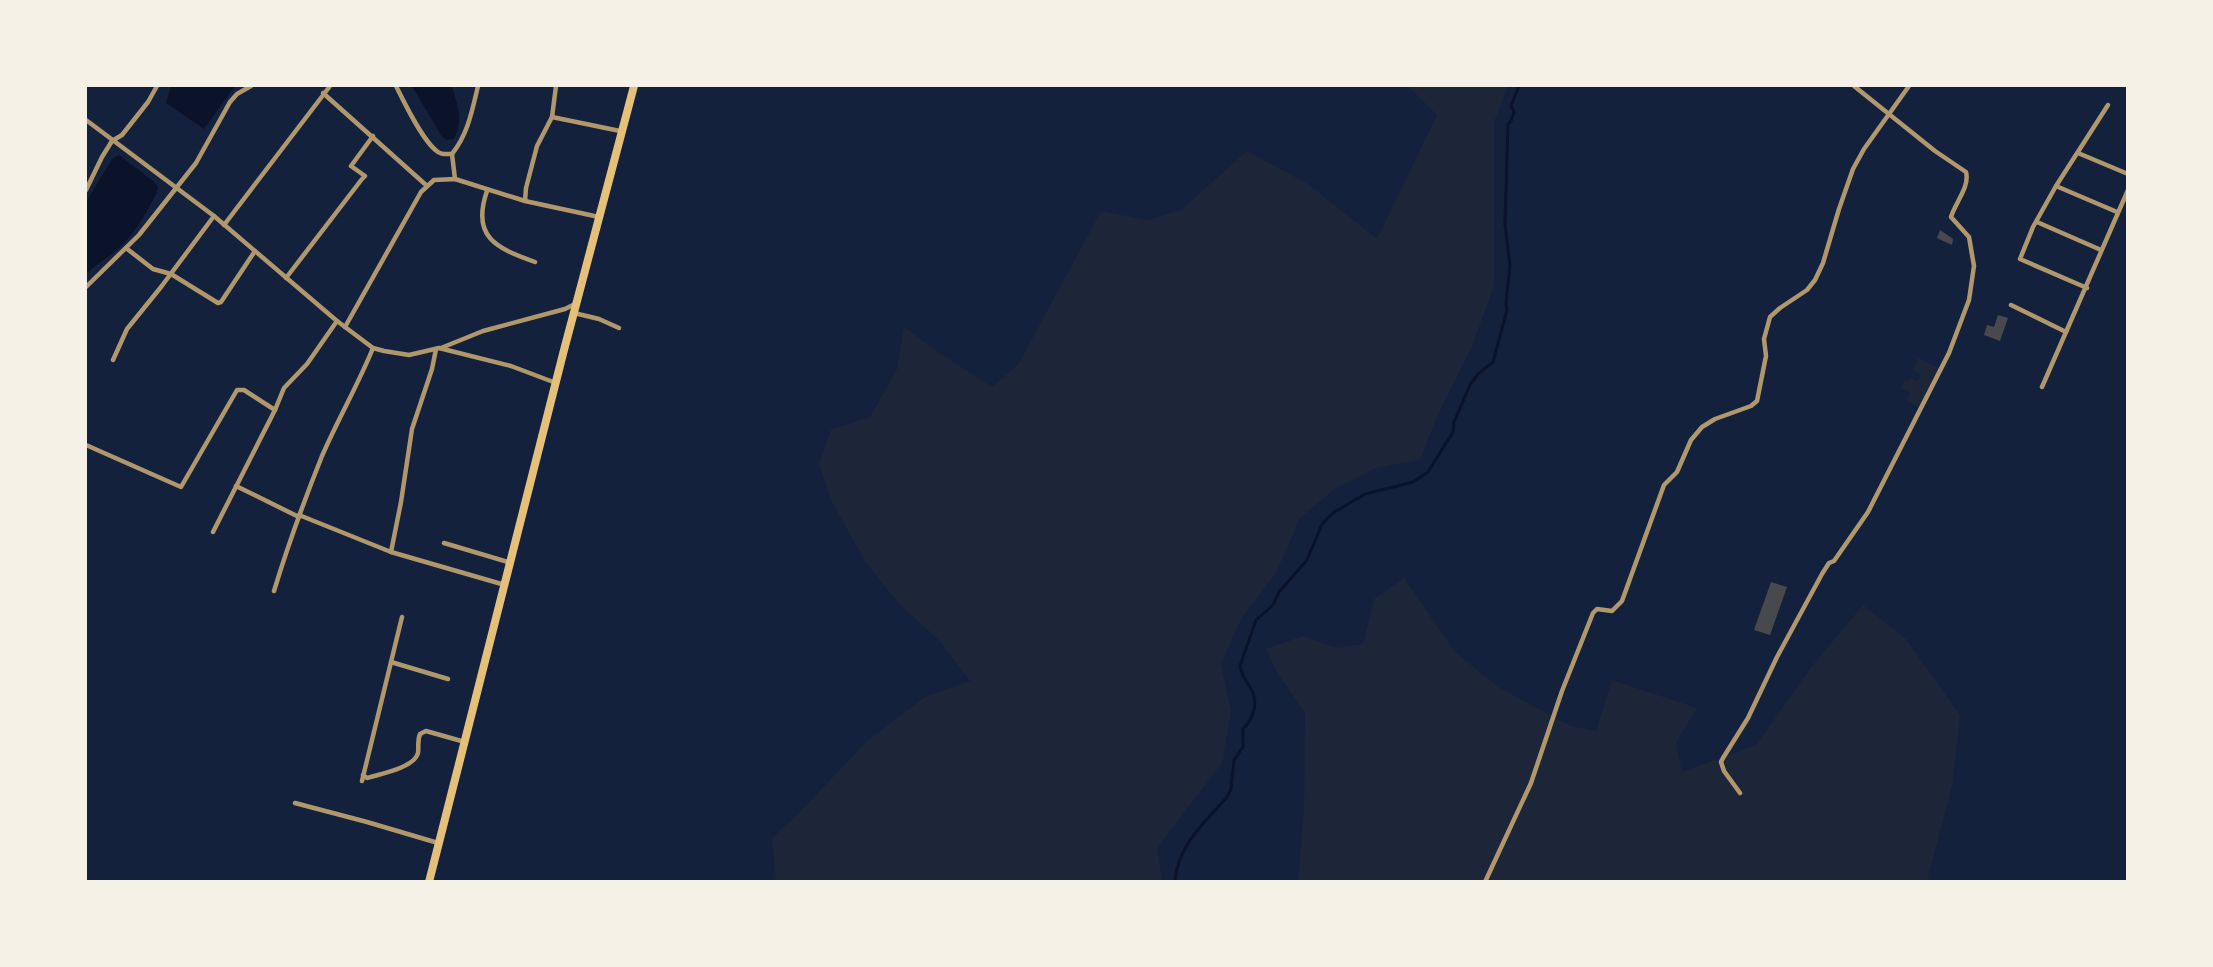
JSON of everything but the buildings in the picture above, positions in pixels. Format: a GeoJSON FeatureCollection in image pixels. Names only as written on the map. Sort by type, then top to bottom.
{"type":"FeatureCollection","features":[{"type":"Feature","properties":{"kind":"highway"},"geometry":{"type":"LineString","coordinates":[[429,882],[620,131],[634,86]]}},
{"type":"Feature","properties":{"kind":"street"},"geometry":{"type":"LineString","coordinates":[[86,190],[112,141],[122,135],[148,102],[157,86]]}},
{"type":"Feature","properties":{"kind":"street"},"geometry":{"type":"LineString","coordinates":[[86,287],[139,235],[196,163],[230,102],[237,94],[251,86]]}},
{"type":"Feature","properties":{"kind":"street"},"geometry":{"type":"LineString","coordinates":[[224,225],[330,86]]}},
{"type":"Feature","properties":{"kind":"street"},"geometry":{"type":"LineString","coordinates":[[396,86],[421,132],[434,149],[443,154],[452,154]]}},
{"type":"Feature","properties":{"kind":"street"},"geometry":{"type":"LineString","coordinates":[[455,179],[452,154],[462,140],[471,119],[478,86]]}},
{"type":"Feature","properties":{"kind":"street"},"geometry":{"type":"LineString","coordinates":[[525,201],[537,146],[552,117],[556,86]]}},
{"type":"Feature","properties":{"kind":"street"},"geometry":{"type":"LineString","coordinates":[[1740,793],[1724,771],[1721,762],[1748,718],[1777,657],[1822,574],[1829,563],[1834,561],[1868,512],[1949,353],[1970,296],[1974,266],[1969,237],[1951,217],[1965,185],[1966,172],[1854,86]]}},
{"type":"Feature","properties":{"kind":"street"},"geometry":{"type":"LineString","coordinates":[[1485,882],[1531,783],[1562,691],[1593,613],[1596,609],[1612,611],[1622,601],[1665,483],[1677,472],[1691,440],[1708,423],[1751,406],[1757,400],[1766,356],[1764,339],[1770,317],[1807,290],[1815,280],[1823,263],[1853,170],[1864,148],[1887,113],[1909,86]]}},
{"type":"Feature","properties":{"kind":"street"},"geometry":{"type":"LineString","coordinates":[[323,93],[426,185]]}},
{"type":"Feature","properties":{"kind":"street"},"geometry":{"type":"LineString","coordinates":[[2086,288],[2020,259],[2033,227],[2056,186],[2108,105]]}},
{"type":"Feature","properties":{"kind":"street"},"geometry":{"type":"LineString","coordinates":[[552,117],[620,131]]}},
{"type":"Feature","properties":{"kind":"street"},"geometry":{"type":"LineString","coordinates":[[86,120],[214,216],[337,321],[373,348],[409,355],[437,349],[483,331],[565,309],[578,302]]}},
{"type":"Feature","properties":{"kind":"street"},"geometry":{"type":"LineString","coordinates":[[286,278],[365,176],[351,166],[372,136]]}},
{"type":"Feature","properties":{"kind":"street"},"geometry":{"type":"LineString","coordinates":[[2078,153],[2127,174]]}},
{"type":"Feature","properties":{"kind":"street"},"geometry":{"type":"LineString","coordinates":[[345,327],[410,210],[426,185],[434,180],[455,179],[525,201],[599,217]]}},
{"type":"Feature","properties":{"kind":"street"},"geometry":{"type":"LineString","coordinates":[[2056,186],[2117,212]]}},
{"type":"Feature","properties":{"kind":"street"},"geometry":{"type":"LineString","coordinates":[[487,190],[484,202],[484,231],[490,240],[507,252],[535,262]]}},
{"type":"Feature","properties":{"kind":"street"},"geometry":{"type":"LineString","coordinates":[[2042,387],[2127,190]]}},
{"type":"Feature","properties":{"kind":"street"},"geometry":{"type":"LineString","coordinates":[[113,360],[127,329],[214,216]]}},
{"type":"Feature","properties":{"kind":"street"},"geometry":{"type":"LineString","coordinates":[[2037,222],[2101,250]]}},
{"type":"Feature","properties":{"kind":"street"},"geometry":{"type":"LineString","coordinates":[[126,248],[153,268],[171,274],[220,303],[255,251]]}},
{"type":"Feature","properties":{"kind":"street"},"geometry":{"type":"LineString","coordinates":[[2012,305],[2066,332]]}},
{"type":"Feature","properties":{"kind":"street"},"geometry":{"type":"LineString","coordinates":[[574,313],[599,319],[619,328]]}},
{"type":"Feature","properties":{"kind":"street"},"geometry":{"type":"LineString","coordinates":[[213,532],[284,388],[307,364],[337,321]]}},
{"type":"Feature","properties":{"kind":"street"},"geometry":{"type":"LineString","coordinates":[[274,591],[299,516],[323,456],[360,381],[373,348]]}},
{"type":"Feature","properties":{"kind":"street"},"geometry":{"type":"LineString","coordinates":[[437,349],[511,366],[556,383]]}},
{"type":"Feature","properties":{"kind":"street"},"geometry":{"type":"LineString","coordinates":[[391,552],[412,429],[437,349]]}},
{"type":"Feature","properties":{"kind":"street"},"geometry":{"type":"LineString","coordinates":[[86,445],[121,459],[179,488],[183,485],[237,390],[244,390],[275,410]]}},
{"type":"Feature","properties":{"kind":"street"},"geometry":{"type":"LineString","coordinates":[[236,486],[299,516],[391,552],[505,585]]}},
{"type":"Feature","properties":{"kind":"street"},"geometry":{"type":"LineString","coordinates":[[444,543],[511,562]]}},
{"type":"Feature","properties":{"kind":"street"},"geometry":{"type":"LineString","coordinates":[[402,617],[363,778],[393,771],[410,763],[418,752],[417,742],[420,734],[426,731],[465,742]]}},
{"type":"Feature","properties":{"kind":"street"},"geometry":{"type":"LineString","coordinates":[[391,662],[448,679]]}},
{"type":"Feature","properties":{"kind":"street"},"geometry":{"type":"LineString","coordinates":[[295,803],[438,843]]}},
{"type":"Feature","properties":{"kind":"shaded area"},"geometry":{"type":"Polygon","coordinates":[[[171,86],[235,86],[204,129],[166,103],[171,86]]]}},
{"type":"Feature","properties":{"kind":"shaded area"},"geometry":{"type":"Polygon","coordinates":[[[412,86],[452,86],[459,119],[454,139],[447,140],[442,137],[412,86]]]}},
{"type":"Feature","properties":{"kind":"shaded area"},"geometry":{"type":"Polygon","coordinates":[[[1410,86],[1508,86],[1494,122],[1494,285],[1473,344],[1438,414],[1420,460],[1376,468],[1333,490],[1300,518],[1276,573],[1241,619],[1221,664],[1231,711],[1222,763],[1157,848],[1162,881],[776,881],[772,838],[799,813],[866,742],[925,697],[970,681],[939,640],[901,606],[866,563],[832,502],[819,464],[831,430],[870,417],[897,369],[904,327],[992,387],[1018,365],[1101,211],[1147,220],[1181,210],[1247,151],[1308,184],[1377,239],[1437,115],[1410,86]]]}},
{"type":"Feature","properties":{"kind":"shaded area"},"geometry":{"type":"Polygon","coordinates":[[[119,155],[158,186],[157,193],[138,226],[126,241],[86,274],[86,202],[112,159],[119,155]]]}},
{"type":"Feature","properties":{"kind":"shaded area"},"geometry":{"type":"Polygon","coordinates":[[[1918,358],[1939,368],[1919,408],[1907,400],[1910,393],[1901,388],[1905,380],[1909,381],[1911,378],[1918,381],[1921,374],[1913,370],[1918,358]]]}},
{"type":"Feature","properties":{"kind":"shaded area"},"geometry":{"type":"Polygon","coordinates":[[[1404,578],[1455,652],[1498,687],[1571,726],[1596,731],[1612,680],[1697,708],[1676,743],[1682,772],[1756,745],[1812,666],[1863,605],[1906,639],[1960,715],[1952,786],[1927,881],[1298,881],[1304,807],[1305,713],[1276,671],[1266,649],[1303,636],[1337,648],[1363,644],[1374,599],[1404,578]]]}},
{"type":"Feature","properties":{"kind":"waterway"},"geometry":{"type":"LineString","coordinates":[[1175,882],[1177,869],[1186,846],[1227,797],[1231,789],[1234,760],[1243,747],[1243,729],[1254,708],[1253,693],[1240,666],[1256,620],[1273,605],[1279,592],[1307,560],[1322,524],[1333,513],[1365,494],[1413,482],[1428,472],[1453,432],[1454,422],[1470,385],[1478,374],[1493,362],[1507,310],[1510,266],[1505,224],[1508,124],[1514,112],[1511,106],[1519,86]]}}]}
